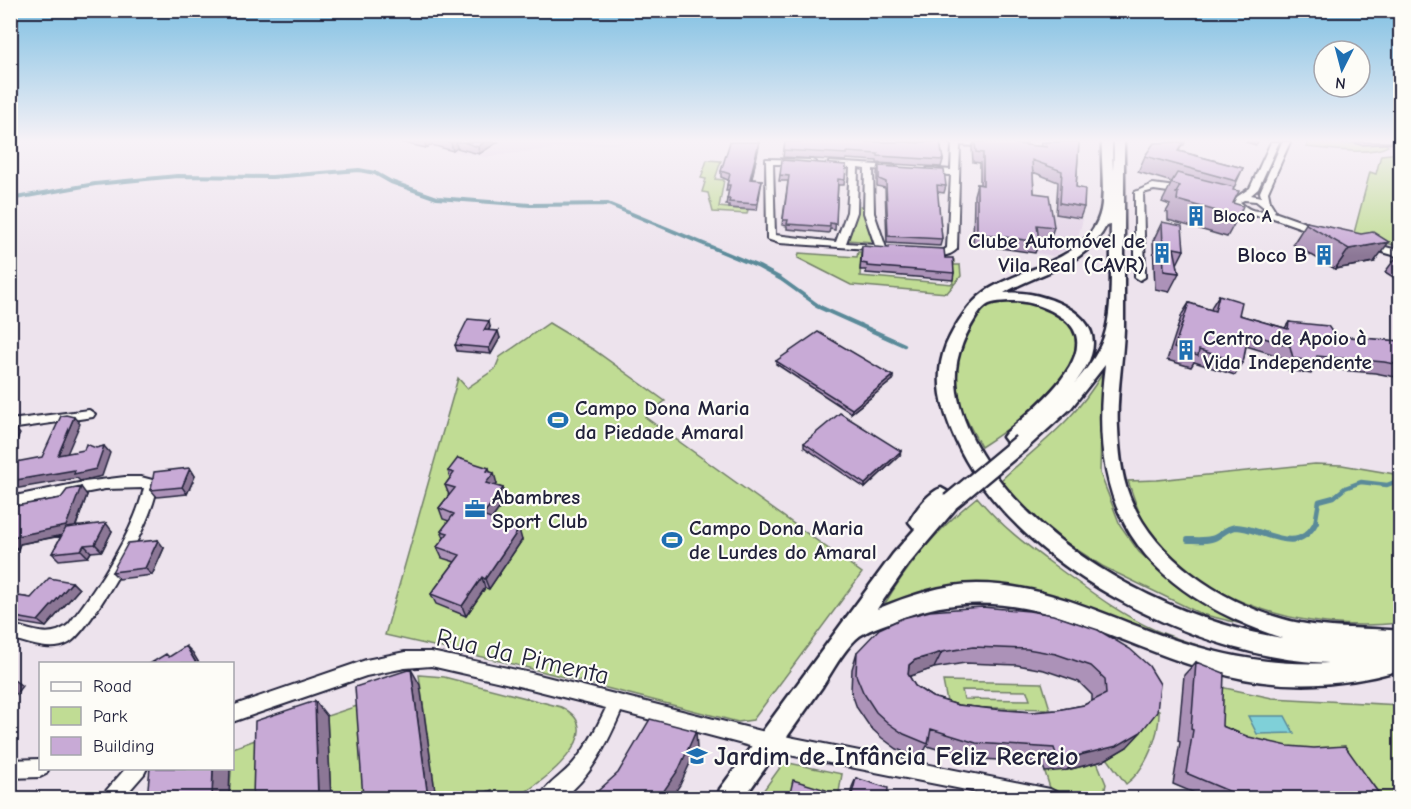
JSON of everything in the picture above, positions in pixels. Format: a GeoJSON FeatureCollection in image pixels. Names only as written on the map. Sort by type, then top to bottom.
{"type":"FeatureCollection","features":[{"type":"Feature","properties":{"kind":"main road"},"geometry":{"type":"LineString","coordinates":[[1092,370],[1105,314],[1108,231],[1106,180]]}},
{"type":"Feature","properties":{"kind":"main road"},"geometry":{"type":"LineString","coordinates":[[1118,180],[1116,319],[1109,400],[1112,466],[1124,503],[1152,550],[1171,569],[1199,590],[1282,629],[1316,636],[1401,641]]}},
{"type":"Feature","properties":{"kind":"main road"},"geometry":{"type":"LineString","coordinates":[[1106,213],[1097,233],[1083,249],[1068,259],[993,293],[976,310],[958,336],[949,363],[948,385],[953,414],[967,449],[985,476],[1016,512],[1043,537],[1079,563],[1136,597],[1180,619],[1224,635],[1262,645],[1326,653],[1401,651]]}},
{"type":"Feature","properties":{"kind":"main road"},"geometry":{"type":"LineString","coordinates":[[976,310],[984,303],[997,298],[1014,296],[1033,298],[1053,305],[1070,316],[1085,334],[1084,354],[1073,375],[1017,440]]}},
{"type":"Feature","properties":{"kind":"main road"},"geometry":{"type":"LineString","coordinates":[[729,798],[945,499],[1017,440],[1059,410],[1092,370],[1112,339],[1116,319]]}},
{"type":"Feature","properties":{"kind":"main road"},"geometry":{"type":"LineString","coordinates":[[849,631],[934,598],[978,593],[1034,599],[1063,607],[1170,649],[1238,666],[1284,673],[1318,674],[1358,670],[1401,660]]}},
{"type":"Feature","properties":{"kind":"street"},"geometry":{"type":"LineString","coordinates":[[769,180],[771,237],[779,240],[886,249],[869,213],[869,180]]}},
{"type":"Feature","properties":{"kind":"street"},"geometry":{"type":"LineString","coordinates":[[840,245],[852,212],[853,180]]}},
{"type":"Feature","properties":{"kind":"street"},"geometry":{"type":"LineString","coordinates":[[921,251],[943,253],[951,250],[955,180]]}},
{"type":"Feature","properties":{"kind":"street"},"geometry":{"type":"LineString","coordinates":[[1240,201],[1254,189],[1258,180]]}},
{"type":"Feature","properties":{"kind":"street"},"geometry":{"type":"LineString","coordinates":[[1266,208],[1264,192],[1269,180]]}},
{"type":"Feature","properties":{"kind":"street"},"geometry":{"type":"LineString","coordinates":[[1140,277],[1139,192],[1159,187],[1190,193]]}},
{"type":"Feature","properties":{"kind":"street"},"geometry":{"type":"LineString","coordinates":[[1240,201],[1251,213],[1266,208]]}},
{"type":"Feature","properties":{"kind":"street"},"geometry":{"type":"LineString","coordinates":[[1226,203],[1240,201],[1266,208],[1331,234]]}},
{"type":"Feature","properties":{"kind":"street"},"geometry":{"type":"LineString","coordinates":[[1355,241],[1401,254]]}},
{"type":"Feature","properties":{"kind":"street"},"geometry":{"type":"LineString","coordinates":[[10,425],[89,414]]}},
{"type":"Feature","properties":{"kind":"street"},"geometry":{"type":"LineString","coordinates":[[10,502],[121,481],[146,482],[151,485],[149,496],[107,582],[68,636],[58,640],[10,631]]}},
{"type":"Feature","properties":{"kind":"street","name":"Rua da Pimenta"},"geometry":{"type":"LineString","coordinates":[[234,713],[366,668],[418,658],[447,661],[769,742],[1050,798]]}},
{"type":"Feature","properties":{"kind":"street"},"geometry":{"type":"LineString","coordinates":[[549,798],[566,785],[589,758],[617,703]]}},
{"type":"Feature","properties":{"kind":"street"},"geometry":{"type":"LineString","coordinates":[[10,769],[39,768]]}},
{"type":"Feature","properties":{"kind":"street"},"geometry":{"type":"LineString","coordinates":[[111,798],[136,770]]}},
{"type":"Feature","properties":{"kind":"shaded area"},"geometry":{"type":"Polygon","coordinates":[[[1047,213],[1083,219],[1078,238],[1069,248],[1053,256],[1035,253],[1031,217],[1047,213]]]}},
{"type":"Feature","properties":{"kind":"green space"},"geometry":{"type":"Polygon","coordinates":[[[706,180],[724,180],[719,207],[748,210],[747,214],[713,212],[708,193],[702,192],[706,180]]]}},
{"type":"Feature","properties":{"kind":"green space"},"geometry":{"type":"Polygon","coordinates":[[[1368,180],[1400,180],[1400,247],[1354,233],[1368,180]]]}},
{"type":"Feature","properties":{"kind":"green space"},"geometry":{"type":"Polygon","coordinates":[[[857,206],[864,207],[874,242],[847,240],[857,206]]]}},
{"type":"Feature","properties":{"kind":"green space"},"geometry":{"type":"Polygon","coordinates":[[[858,252],[861,252],[860,276],[953,284],[950,260],[954,260],[954,265],[960,265],[961,276],[947,293],[851,285],[798,258],[799,253],[857,257],[858,252]]]}},
{"type":"Feature","properties":{"kind":"green space"},"geometry":{"type":"Polygon","coordinates":[[[1015,301],[1047,308],[1061,316],[1072,328],[1077,344],[1073,361],[1062,379],[1047,396],[1011,427],[981,447],[966,419],[956,388],[958,354],[966,331],[980,313],[994,304],[1015,301]]]}},
{"type":"Feature","properties":{"kind":"green space"},"geometry":{"type":"Polygon","coordinates":[[[549,323],[594,350],[665,401],[645,417],[862,573],[753,720],[738,722],[521,666],[385,635],[458,378],[467,388],[495,369],[500,357],[549,323]]]}},
{"type":"Feature","properties":{"kind":"green space"},"geometry":{"type":"Polygon","coordinates":[[[1102,374],[1100,473],[1120,525],[1139,552],[1175,584],[1242,624],[1201,614],[1102,566],[1036,523],[998,483],[1067,420],[1102,374]]]}},
{"type":"Feature","properties":{"kind":"green space"},"geometry":{"type":"Polygon","coordinates":[[[1315,464],[1342,465],[1400,475],[1400,623],[1366,625],[1296,618],[1262,609],[1230,596],[1200,579],[1173,557],[1146,525],[1128,481],[1157,480],[1315,464]]]}},
{"type":"Feature","properties":{"kind":"green space"},"geometry":{"type":"Polygon","coordinates":[[[977,497],[1004,526],[1116,609],[1166,634],[1198,646],[1242,658],[1190,648],[1080,605],[1024,590],[995,586],[939,589],[911,596],[883,607],[925,548],[977,497]]]}},
{"type":"Feature","properties":{"kind":"green space"},"geometry":{"type":"Polygon","coordinates":[[[419,675],[444,677],[561,707],[575,718],[579,730],[576,743],[567,757],[554,770],[516,798],[513,798],[512,794],[495,798],[493,793],[477,798],[436,798],[419,675]]]}},
{"type":"Feature","properties":{"kind":"green space"},"geometry":{"type":"Polygon","coordinates":[[[943,681],[1042,683],[1050,709],[948,707],[943,681]],[[962,690],[964,699],[1030,700],[1027,691],[962,690]]]}},
{"type":"Feature","properties":{"kind":"green space"},"geometry":{"type":"Polygon","coordinates":[[[1211,685],[1272,698],[1400,705],[1400,798],[1383,798],[1348,753],[1208,738],[1211,685]]]}},
{"type":"Feature","properties":{"kind":"green space"},"geometry":{"type":"Polygon","coordinates":[[[366,703],[373,798],[331,798],[327,716],[366,703]]]}},
{"type":"Feature","properties":{"kind":"green space"},"geometry":{"type":"Polygon","coordinates":[[[1145,705],[1159,711],[1157,730],[1140,770],[1126,784],[1107,758],[1135,738],[1145,705]]]}},
{"type":"Feature","properties":{"kind":"green space"},"geometry":{"type":"Polygon","coordinates":[[[269,735],[269,798],[229,798],[231,770],[234,770],[234,748],[269,735]]]}},
{"type":"Feature","properties":{"kind":"green space"},"geometry":{"type":"Polygon","coordinates":[[[784,762],[842,774],[838,798],[758,798],[784,762]]]}},
{"type":"Feature","properties":{"kind":"green space"},"geometry":{"type":"Polygon","coordinates":[[[1097,762],[1106,784],[1103,798],[1051,791],[1045,772],[1097,762]]]}},
{"type":"Feature","properties":{"kind":"water"},"geometry":{"type":"Polygon","coordinates":[[[1248,716],[1285,716],[1294,733],[1257,734],[1248,716]]]}},
{"type":"Feature","properties":{"kind":"building"},"geometry":{"type":"Polygon","coordinates":[[[728,180],[762,180],[757,204],[729,202],[730,199],[727,199],[730,185],[727,185],[728,180]]]}},
{"type":"Feature","properties":{"kind":"building"},"geometry":{"type":"Polygon","coordinates":[[[788,180],[838,180],[836,224],[830,223],[830,227],[787,224],[788,220],[783,220],[788,180]]]}},
{"type":"Feature","properties":{"kind":"building"},"geometry":{"type":"Polygon","coordinates":[[[881,180],[945,180],[946,186],[937,185],[942,239],[888,236],[886,182],[881,180]]]}},
{"type":"Feature","properties":{"kind":"building"},"geometry":{"type":"Polygon","coordinates":[[[983,180],[1033,180],[1034,193],[1049,195],[1054,227],[1037,225],[1039,242],[977,233],[977,184],[983,185],[983,180]]]}},
{"type":"Feature","properties":{"kind":"building"},"geometry":{"type":"Polygon","coordinates":[[[1061,180],[1076,180],[1076,187],[1085,189],[1084,207],[1060,203],[1061,180]]]}},
{"type":"Feature","properties":{"kind":"building"},"geometry":{"type":"Polygon","coordinates":[[[1173,180],[1204,180],[1234,187],[1233,190],[1239,191],[1233,203],[1243,206],[1238,217],[1177,200],[1178,193],[1176,193],[1180,186],[1171,183],[1173,180]]]}},
{"type":"Feature","properties":{"kind":"building"},"geometry":{"type":"Polygon","coordinates":[[[1162,222],[1182,226],[1184,250],[1174,248],[1179,273],[1164,271],[1162,222]]]}},
{"type":"Feature","properties":{"kind":"building"},"geometry":{"type":"Polygon","coordinates":[[[1307,222],[1361,234],[1373,232],[1389,242],[1349,249],[1306,224],[1307,222]]]}},
{"type":"Feature","properties":{"kind":"building"},"geometry":{"type":"Polygon","coordinates":[[[862,246],[944,249],[945,258],[953,258],[954,273],[867,266],[861,263],[862,246]]]}},
{"type":"Feature","properties":{"kind":"building"},"geometry":{"type":"Polygon","coordinates":[[[1219,295],[1242,302],[1239,315],[1288,329],[1289,322],[1328,326],[1335,336],[1401,341],[1401,365],[1317,356],[1319,363],[1293,358],[1290,346],[1248,333],[1243,363],[1199,350],[1198,356],[1174,348],[1189,303],[1215,311],[1219,295]]]}},
{"type":"Feature","properties":{"kind":"building"},"geometry":{"type":"Polygon","coordinates":[[[468,319],[489,321],[484,330],[498,331],[489,348],[455,345],[468,319]]]}},
{"type":"Feature","properties":{"kind":"building"},"geometry":{"type":"Polygon","coordinates":[[[818,332],[893,376],[852,409],[776,361],[818,332]]]}},
{"type":"Feature","properties":{"kind":"building"},"geometry":{"type":"Polygon","coordinates":[[[840,413],[901,451],[865,484],[804,443],[840,413]]]}},
{"type":"Feature","properties":{"kind":"building"},"geometry":{"type":"Polygon","coordinates":[[[61,416],[74,417],[58,455],[84,450],[86,444],[96,448],[104,446],[96,469],[74,474],[75,470],[10,481],[10,474],[16,462],[42,457],[61,416]]]}},
{"type":"Feature","properties":{"kind":"building"},"geometry":{"type":"Polygon","coordinates":[[[458,458],[489,468],[487,471],[494,473],[486,483],[503,488],[482,516],[519,529],[485,579],[482,577],[462,606],[431,594],[460,555],[437,547],[448,533],[441,531],[454,514],[439,508],[455,488],[445,485],[454,473],[448,471],[458,458]]]}},
{"type":"Feature","properties":{"kind":"building"},"geometry":{"type":"Polygon","coordinates":[[[190,468],[182,487],[151,490],[154,472],[190,468]]]}},
{"type":"Feature","properties":{"kind":"building"},"geometry":{"type":"Polygon","coordinates":[[[81,487],[66,526],[12,537],[10,540],[10,507],[61,498],[67,490],[81,487]]]}},
{"type":"Feature","properties":{"kind":"building"},"geometry":{"type":"Polygon","coordinates":[[[106,523],[95,544],[84,545],[81,550],[52,553],[66,528],[106,523]]]}},
{"type":"Feature","properties":{"kind":"building"},"geometry":{"type":"Polygon","coordinates":[[[158,540],[145,568],[112,572],[128,543],[158,540]]]}},
{"type":"Feature","properties":{"kind":"building"},"geometry":{"type":"Polygon","coordinates":[[[49,578],[72,582],[38,621],[10,616],[10,595],[31,598],[49,578]]]}},
{"type":"Feature","properties":{"kind":"building"},"geometry":{"type":"Polygon","coordinates":[[[982,607],[1029,611],[1053,615],[1098,630],[1130,649],[1149,666],[1160,684],[1157,712],[1141,732],[1117,746],[1080,755],[1057,757],[1054,748],[976,743],[931,729],[928,744],[904,734],[876,712],[863,692],[856,675],[857,652],[879,629],[903,618],[930,611],[982,607]],[[973,647],[942,652],[915,660],[909,665],[908,674],[915,686],[932,697],[958,705],[993,709],[1032,712],[1057,710],[1084,705],[1106,694],[1105,679],[1091,666],[1056,654],[1027,649],[973,647]]]}},
{"type":"Feature","properties":{"kind":"building"},"geometry":{"type":"Polygon","coordinates":[[[186,646],[195,662],[153,662],[166,654],[169,657],[186,646]]]}},
{"type":"Feature","properties":{"kind":"building"},"geometry":{"type":"Polygon","coordinates":[[[1196,662],[1224,673],[1222,726],[1249,737],[1288,746],[1314,748],[1345,746],[1382,798],[1245,798],[1186,773],[1193,730],[1191,729],[1196,662]]]}},
{"type":"Feature","properties":{"kind":"building"},"geometry":{"type":"Polygon","coordinates":[[[411,669],[428,798],[363,798],[355,687],[411,669]]]}},
{"type":"Feature","properties":{"kind":"building"},"geometry":{"type":"Polygon","coordinates":[[[315,701],[318,798],[253,798],[255,721],[315,701]]]}},
{"type":"Feature","properties":{"kind":"building"},"geometry":{"type":"Polygon","coordinates":[[[650,719],[696,731],[679,769],[659,798],[590,798],[618,773],[650,719]]]}},
{"type":"Feature","properties":{"kind":"building"},"geometry":{"type":"Polygon","coordinates":[[[150,770],[213,770],[212,798],[147,798],[150,770]]]}},
{"type":"Feature","properties":{"kind":"building"},"geometry":{"type":"Polygon","coordinates":[[[856,778],[888,788],[887,798],[851,798],[856,778]]]}},
{"type":"Feature","properties":{"kind":"building"},"geometry":{"type":"Polygon","coordinates":[[[793,780],[826,790],[825,798],[789,798],[793,780]]]}},
{"type":"Feature","properties":{"kind":"building"},"geometry":{"type":"Polygon","coordinates":[[[492,790],[493,798],[469,798],[492,790]]]}},
{"type":"Feature","properties":{"kind":"waterway"},"geometry":{"type":"LineString","coordinates":[[10,199],[95,184],[139,180]]}},
{"type":"Feature","properties":{"kind":"waterway"},"geometry":{"type":"LineString","coordinates":[[387,180],[437,198],[530,205],[608,204],[759,267],[781,279],[820,307]]}},
{"type":"Feature","properties":{"kind":"waterway"},"geometry":{"type":"LineString","coordinates":[[817,306],[904,345]]}},
{"type":"Feature","properties":{"kind":"waterway"},"geometry":{"type":"LineString","coordinates":[[1315,523],[1319,501],[1334,497],[1345,488],[1361,482],[1387,485],[1400,480]]}},
{"type":"Feature","properties":{"kind":"waterway"},"geometry":{"type":"LineString","coordinates":[[1188,540],[1211,539],[1236,527],[1289,540],[1308,533],[1315,523]]}},
{"type":"Feature","properties":{"kind":"place","name":"Bloco A"},"geometry":{"type":"Point","coordinates":[1196,216]}},
{"type":"Feature","properties":{"kind":"place","name":"Clube Automóvel de Vila Real (CAVR)"},"geometry":{"type":"Point","coordinates":[1162,253]}},
{"type":"Feature","properties":{"kind":"place","name":"Bloco B"},"geometry":{"type":"Point","coordinates":[1324,255]}},
{"type":"Feature","properties":{"kind":"place","name":"Centro de Apoio à Vida Independente"},"geometry":{"type":"Point","coordinates":[1186,350]}},
{"type":"Feature","properties":{"kind":"place","name":"Campo Dona Maria da Piedade Amaral"},"geometry":{"type":"Point","coordinates":[558,420]}},
{"type":"Feature","properties":{"kind":"place","name":"Abambres Sport Club"},"geometry":{"type":"Point","coordinates":[475,509]}},
{"type":"Feature","properties":{"kind":"place","name":"Campo Dona Maria de Lurdes do Amaral"},"geometry":{"type":"Point","coordinates":[672,540]}},
{"type":"Feature","properties":{"kind":"place","name":"Jardim de Infância Feliz Recreio"},"geometry":{"type":"Point","coordinates":[697,756]}}]}
